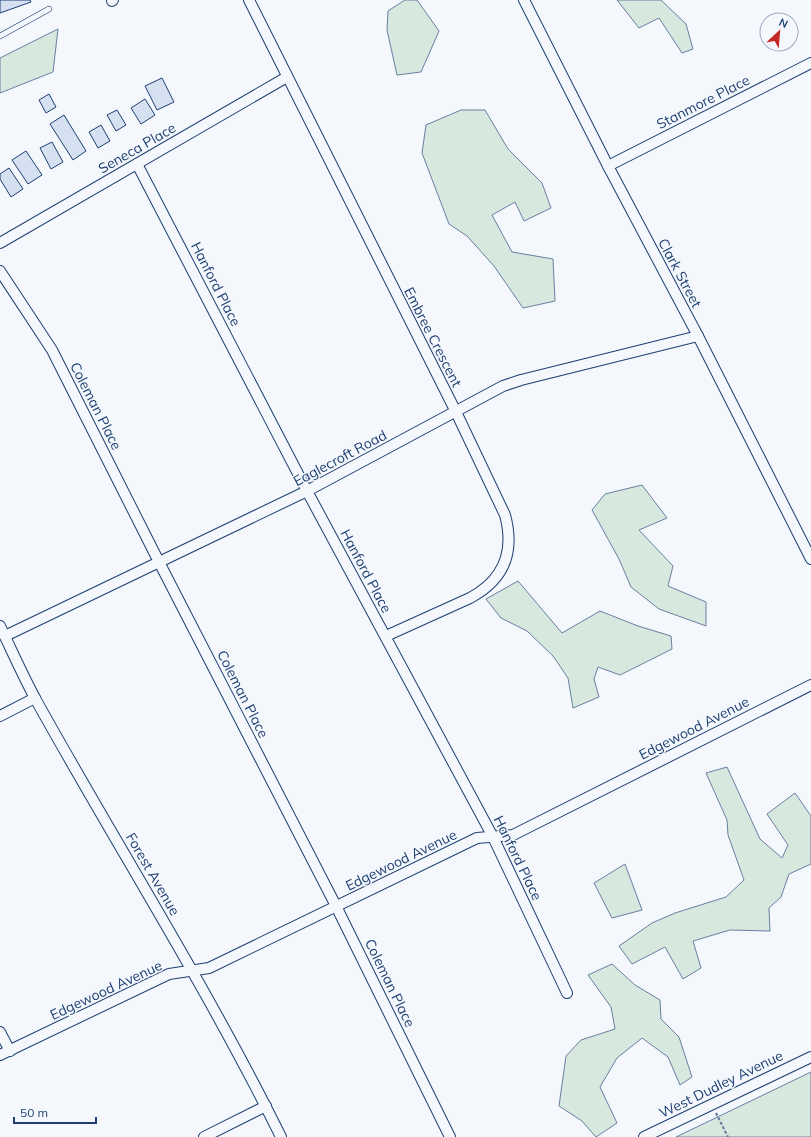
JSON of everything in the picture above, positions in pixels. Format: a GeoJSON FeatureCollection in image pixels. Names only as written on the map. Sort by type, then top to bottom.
{"type":"FeatureCollection","features":[{"type":"Feature","properties":{"kind":"street","name":"Embree Crescent"},"geometry":{"type":"LineString","coordinates":[[249,0],[456,412],[505,515],[508,528],[509,542],[507,555],[499,574],[480,593],[386,636]]}},
{"type":"Feature","properties":{"kind":"street","name":"Clark Street"},"geometry":{"type":"LineString","coordinates":[[524,0],[608,166],[698,336],[811,559]]}},
{"type":"Feature","properties":{"kind":"street","name":"Stanmore Place"},"geometry":{"type":"LineString","coordinates":[[608,166],[811,63]]}},
{"type":"Feature","properties":{"kind":"street","name":"Seneca Place"},"geometry":{"type":"LineString","coordinates":[[0,243],[287,77]]}},
{"type":"Feature","properties":{"kind":"street","name":"Hanford Place"},"geometry":{"type":"LineString","coordinates":[[137,164],[308,491],[493,837],[567,993]]}},
{"type":"Feature","properties":{"kind":"street","name":"Coleman Place"},"geometry":{"type":"LineString","coordinates":[[0,271],[52,350],[336,906],[450,1137]]}},
{"type":"Feature","properties":{"kind":"street","name":"Eaglecroft Road"},"geometry":{"type":"LineString","coordinates":[[5,636],[308,491],[503,386],[520,380],[698,336]]}},
{"type":"Feature","properties":{"kind":"street","name":"Forest Avenue"},"geometry":{"type":"LineString","coordinates":[[0,626],[35,698],[193,971],[266,1106],[281,1137]]}},
{"type":"Feature","properties":{"kind":"street","name":"Edgewood Avenue"},"geometry":{"type":"LineString","coordinates":[[0,1055],[169,974],[209,968],[477,838],[513,835],[811,685]]}},
{"type":"Feature","properties":{"kind":"street"},"geometry":{"type":"LineString","coordinates":[[0,716],[35,698]]}},
{"type":"Feature","properties":{"kind":"street"},"geometry":{"type":"LineString","coordinates":[[0,1032],[10,1051]]}},
{"type":"Feature","properties":{"kind":"street","name":"West Dudley Avenue"},"geometry":{"type":"LineString","coordinates":[[644,1137],[811,1057]]}},
{"type":"Feature","properties":{"kind":"street"},"geometry":{"type":"LineString","coordinates":[[204,1137],[266,1106]]}},
{"type":"Feature","properties":{"kind":"lane"},"geometry":{"type":"LineString","coordinates":[[0,36],[48,9]]}},
{"type":"Feature","properties":{"kind":"path"},"geometry":{"type":"LineString","coordinates":[[712,1104],[728,1137]]}},
{"type":"Feature","properties":{"kind":"shaded area"},"geometry":{"type":"Polygon","coordinates":[[[405,0],[417,0],[439,31],[421,72],[397,75],[387,30],[388,11],[405,0]]]}},
{"type":"Feature","properties":{"kind":"shaded area"},"geometry":{"type":"Polygon","coordinates":[[[617,0],[661,0],[686,24],[693,49],[682,53],[659,18],[639,28],[617,0]]]}},
{"type":"Feature","properties":{"kind":"shaded area"},"geometry":{"type":"Polygon","coordinates":[[[58,29],[53,72],[0,93],[0,58],[58,29]]]}},
{"type":"Feature","properties":{"kind":"shaded area"},"geometry":{"type":"Polygon","coordinates":[[[461,110],[485,110],[508,149],[542,183],[551,208],[524,221],[515,202],[492,215],[512,252],[553,259],[555,301],[523,308],[494,266],[467,236],[449,224],[422,153],[426,125],[461,110]]]}},
{"type":"Feature","properties":{"kind":"shaded area"},"geometry":{"type":"Polygon","coordinates":[[[642,485],[667,518],[639,530],[673,566],[668,586],[706,602],[706,626],[659,609],[631,587],[619,559],[592,510],[605,494],[642,485]]]}},
{"type":"Feature","properties":{"kind":"shaded area"},"geometry":{"type":"Polygon","coordinates":[[[518,581],[562,633],[600,611],[638,626],[671,636],[672,649],[620,675],[598,667],[594,679],[599,697],[573,708],[568,678],[553,656],[527,631],[501,618],[486,599],[518,581]]]}},
{"type":"Feature","properties":{"kind":"shaded area"},"geometry":{"type":"Polygon","coordinates":[[[727,767],[760,839],[782,858],[788,845],[767,814],[795,793],[811,816],[811,864],[789,874],[781,897],[769,908],[770,931],[730,930],[693,941],[701,968],[683,979],[665,947],[632,964],[619,946],[652,923],[675,913],[726,897],[744,880],[728,835],[727,820],[706,773],[727,767]]]}},
{"type":"Feature","properties":{"kind":"shaded area"},"geometry":{"type":"Polygon","coordinates":[[[625,864],[642,910],[612,918],[594,883],[625,864]]]}},
{"type":"Feature","properties":{"kind":"shaded area"},"geometry":{"type":"Polygon","coordinates":[[[612,964],[635,985],[660,1000],[661,1019],[679,1037],[692,1077],[680,1085],[668,1057],[642,1038],[617,1058],[600,1087],[617,1123],[596,1137],[582,1121],[559,1106],[566,1056],[581,1040],[615,1029],[611,1007],[588,975],[612,964]]]}},
{"type":"Feature","properties":{"kind":"shaded area"},"geometry":{"type":"Polygon","coordinates":[[[811,1072],[811,1137],[676,1137],[811,1072]]]}},
{"type":"Feature","properties":{"kind":"building"},"geometry":{"type":"Polygon","coordinates":[[[0,0],[30,0],[31,2],[0,13],[0,0]]]}},
{"type":"Feature","properties":{"kind":"building"},"geometry":{"type":"Polygon","coordinates":[[[162,78],[174,102],[157,110],[145,86],[162,78]]]}},
{"type":"Feature","properties":{"kind":"building"},"geometry":{"type":"Polygon","coordinates":[[[49,94],[56,107],[46,113],[39,100],[49,94]]]}},
{"type":"Feature","properties":{"kind":"building"},"geometry":{"type":"Polygon","coordinates":[[[145,99],[155,115],[141,124],[131,108],[145,99]]]}},
{"type":"Feature","properties":{"kind":"building"},"geometry":{"type":"Polygon","coordinates":[[[117,110],[126,125],[116,131],[107,115],[117,110]]]}},
{"type":"Feature","properties":{"kind":"building"},"geometry":{"type":"Polygon","coordinates":[[[64,115],[86,151],[73,160],[50,124],[64,115]]]}},
{"type":"Feature","properties":{"kind":"building"},"geometry":{"type":"Polygon","coordinates":[[[101,125],[110,141],[98,148],[89,132],[101,125]]]}},
{"type":"Feature","properties":{"kind":"building"},"geometry":{"type":"Polygon","coordinates":[[[52,142],[63,162],[51,169],[40,148],[52,142]]]}},
{"type":"Feature","properties":{"kind":"building"},"geometry":{"type":"Polygon","coordinates":[[[26,151],[42,175],[28,184],[12,160],[26,151]]]}},
{"type":"Feature","properties":{"kind":"building"},"geometry":{"type":"Polygon","coordinates":[[[9,168],[23,189],[11,197],[0,179],[0,174],[9,168]]]}}]}
